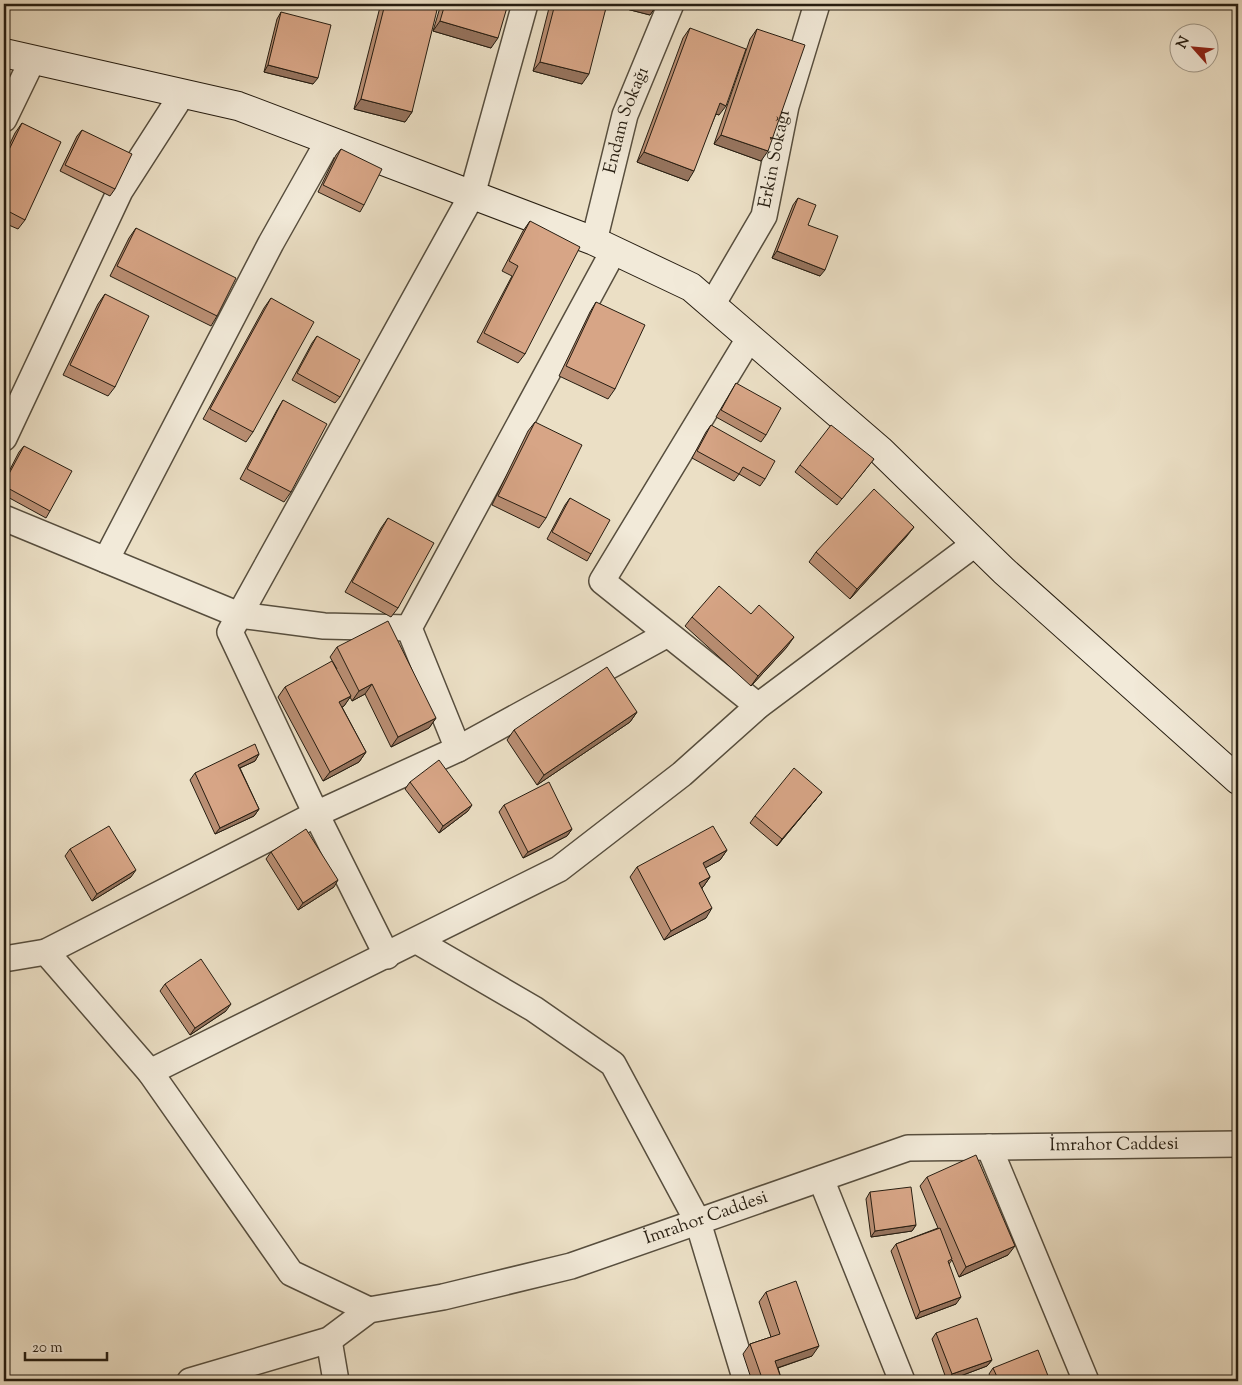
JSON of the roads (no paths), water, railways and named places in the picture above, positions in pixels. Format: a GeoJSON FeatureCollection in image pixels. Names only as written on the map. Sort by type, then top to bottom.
{"type":"FeatureCollection","features":[{"type":"Feature","properties":{"kind":"street"},"geometry":{"type":"LineString","coordinates":[[386,956],[230,632],[472,196],[524,4]]}},
{"type":"Feature","properties":{"kind":"street","name":"Endam Sokağı"},"geometry":{"type":"LineString","coordinates":[[409,628],[604,246],[625,115],[671,4]]}},
{"type":"Feature","properties":{"kind":"street","name":"Erkin Sokağı"},"geometry":{"type":"LineString","coordinates":[[712,304],[764,216],[786,106],[817,4]]}},
{"type":"Feature","properties":{"kind":"street"},"geometry":{"type":"LineString","coordinates":[[4,53],[238,106],[604,246],[690,286],[880,450],[976,543],[1238,780]]}},
{"type":"Feature","properties":{"kind":"street"},"geometry":{"type":"LineString","coordinates":[[4,119],[33,59]]}},
{"type":"Feature","properties":{"kind":"street"},"geometry":{"type":"LineString","coordinates":[[4,438],[120,191],[183,93]]}},
{"type":"Feature","properties":{"kind":"street"},"geometry":{"type":"LineString","coordinates":[[106,560],[271,243],[328,140]]}},
{"type":"Feature","properties":{"kind":"street"},"geometry":{"type":"LineString","coordinates":[[750,338],[602,582],[666,635],[758,706]]}},
{"type":"Feature","properties":{"kind":"street"},"geometry":{"type":"LineString","coordinates":[[4,518],[239,615],[324,626],[409,628],[458,749]]}},
{"type":"Feature","properties":{"kind":"street"},"geometry":{"type":"LineString","coordinates":[[150,1072],[560,869],[682,774],[758,706],[976,543]]}},
{"type":"Feature","properties":{"kind":"street"},"geometry":{"type":"LineString","coordinates":[[4,959],[46,952],[316,814],[458,749],[666,635]]}},
{"type":"Feature","properties":{"kind":"street"},"geometry":{"type":"LineString","coordinates":[[417,941],[534,1009],[613,1064],[698,1222],[746,1381]]}},
{"type":"Feature","properties":{"kind":"street"},"geometry":{"type":"LineString","coordinates":[[46,952],[150,1072],[291,1273],[369,1310]]}},
{"type":"Feature","properties":{"kind":"street","name":"İmrahor Caddesi"},"geometry":{"type":"LineString","coordinates":[[190,1381],[329,1340],[369,1310],[443,1298],[572,1266],[908,1148],[1238,1144]]}},
{"type":"Feature","properties":{"kind":"street"},"geometry":{"type":"LineString","coordinates":[[989,1147],[1086,1381]]}},
{"type":"Feature","properties":{"kind":"street"},"geometry":{"type":"LineString","coordinates":[[821,1179],[902,1381]]}},
{"type":"Feature","properties":{"kind":"street"},"geometry":{"type":"LineString","coordinates":[[329,1340],[336,1381]]}}]}
